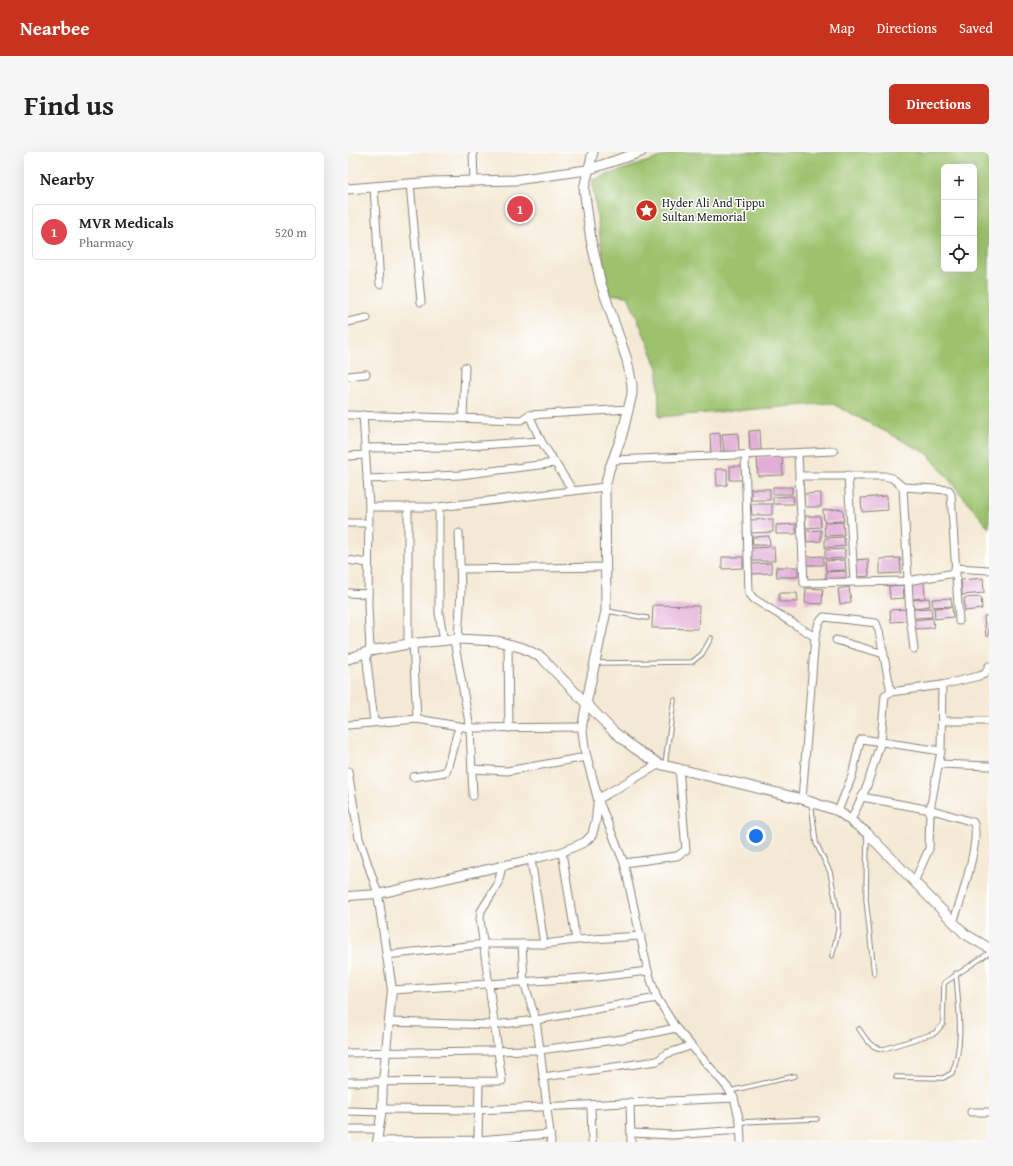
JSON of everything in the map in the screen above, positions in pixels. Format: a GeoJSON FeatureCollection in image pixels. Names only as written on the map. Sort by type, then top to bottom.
{"type":"FeatureCollection","features":[{"type":"Feature","properties":{"kind":"main road"},"geometry":{"type":"LineString","coordinates":[[586,704],[606,611],[605,487],[622,435],[632,394],[632,385],[627,360],[601,284],[591,240],[584,188],[587,170],[593,152]]}},
{"type":"Feature","properties":{"kind":"main road"},"geometry":{"type":"LineString","coordinates":[[348,189],[433,182],[515,180],[587,170],[641,152]]}},
{"type":"Feature","properties":{"kind":"main road"},"geometry":{"type":"LineString","coordinates":[[348,659],[368,652],[411,644],[456,640],[508,644],[523,648],[540,657],[623,739],[662,765],[806,800],[838,811],[867,833],[965,934],[989,948]]}},
{"type":"Feature","properties":{"kind":"street"},"geometry":{"type":"LineString","coordinates":[[473,152],[474,182]]}},
{"type":"Feature","properties":{"kind":"street"},"geometry":{"type":"LineString","coordinates":[[410,184],[421,302]]}},
{"type":"Feature","properties":{"kind":"street"},"geometry":{"type":"LineString","coordinates":[[374,187],[380,284]]}},
{"type":"Feature","properties":{"kind":"street"},"geometry":{"type":"LineString","coordinates":[[348,322],[367,318]]}},
{"type":"Feature","properties":{"kind":"street"},"geometry":{"type":"LineString","coordinates":[[463,418],[465,367]]}},
{"type":"Feature","properties":{"kind":"street"},"geometry":{"type":"LineString","coordinates":[[348,376],[366,374]]}},
{"type":"Feature","properties":{"kind":"street"},"geometry":{"type":"LineString","coordinates":[[348,415],[521,420],[529,415],[629,409]]}},
{"type":"Feature","properties":{"kind":"street"},"geometry":{"type":"LineString","coordinates":[[363,415],[369,507],[368,652],[374,722]]}},
{"type":"Feature","properties":{"kind":"street"},"geometry":{"type":"LineString","coordinates":[[529,415],[541,441],[572,492]]}},
{"type":"Feature","properties":{"kind":"street"},"geometry":{"type":"LineString","coordinates":[[348,456],[365,451],[541,441]]}},
{"type":"Feature","properties":{"kind":"street"},"geometry":{"type":"LineString","coordinates":[[613,460],[745,456],[834,451]]}},
{"type":"Feature","properties":{"kind":"street"},"geometry":{"type":"LineString","coordinates":[[798,453],[804,583],[908,581],[955,571],[989,570]]}},
{"type":"Feature","properties":{"kind":"street"},"geometry":{"type":"LineString","coordinates":[[745,456],[749,593],[754,599],[815,637]]}},
{"type":"Feature","properties":{"kind":"street"},"geometry":{"type":"LineString","coordinates":[[367,479],[460,475],[555,463]]}},
{"type":"Feature","properties":{"kind":"street"},"geometry":{"type":"LineString","coordinates":[[848,475],[854,581]]}},
{"type":"Feature","properties":{"kind":"street"},"geometry":{"type":"LineString","coordinates":[[799,476],[884,476],[892,478],[903,487],[943,488],[950,491],[959,621]]}},
{"type":"Feature","properties":{"kind":"street"},"geometry":{"type":"LineString","coordinates":[[369,507],[439,507],[605,487]]}},
{"type":"Feature","properties":{"kind":"street"},"geometry":{"type":"LineString","coordinates":[[903,487],[908,581],[914,649]]}},
{"type":"Feature","properties":{"kind":"street"},"geometry":{"type":"LineString","coordinates":[[439,507],[439,613],[444,641]]}},
{"type":"Feature","properties":{"kind":"street"},"geometry":{"type":"LineString","coordinates":[[408,508],[406,616],[411,644],[417,719]]}},
{"type":"Feature","properties":{"kind":"street"},"geometry":{"type":"LineString","coordinates":[[348,523],[368,522]]}},
{"type":"Feature","properties":{"kind":"street"},"geometry":{"type":"LineString","coordinates":[[459,533],[461,569],[456,640],[470,728],[473,796]]}},
{"type":"Feature","properties":{"kind":"street"},"geometry":{"type":"LineString","coordinates":[[348,560],[368,564]]}},
{"type":"Feature","properties":{"kind":"street"},"geometry":{"type":"LineString","coordinates":[[461,569],[606,567]]}},
{"type":"Feature","properties":{"kind":"street"},"geometry":{"type":"LineString","coordinates":[[348,593],[368,594]]}},
{"type":"Feature","properties":{"kind":"street"},"geometry":{"type":"LineString","coordinates":[[806,800],[815,637],[819,622],[824,617],[872,622],[878,627],[891,692]]}},
{"type":"Feature","properties":{"kind":"street"},"geometry":{"type":"LineString","coordinates":[[836,640],[884,654]]}},
{"type":"Feature","properties":{"kind":"street"},"geometry":{"type":"LineString","coordinates":[[508,644],[509,728]]}},
{"type":"Feature","properties":{"kind":"street"},"geometry":{"type":"LineString","coordinates":[[851,820],[862,798],[881,741],[885,695],[891,692],[942,685],[984,674],[989,666]]}},
{"type":"Feature","properties":{"kind":"street"},"geometry":{"type":"LineString","coordinates":[[914,882],[929,849],[930,810],[941,751],[943,721],[942,685]]}},
{"type":"Feature","properties":{"kind":"street"},"geometry":{"type":"LineString","coordinates":[[586,704],[582,727],[586,757],[598,799],[624,863],[648,972],[657,998],[676,1028],[734,1098],[740,1122],[741,1142]]}},
{"type":"Feature","properties":{"kind":"street"},"geometry":{"type":"LineString","coordinates":[[348,725],[417,719],[470,728],[582,727]]}},
{"type":"Feature","properties":{"kind":"street"},"geometry":{"type":"LineString","coordinates":[[943,721],[989,721]]}},
{"type":"Feature","properties":{"kind":"street"},"geometry":{"type":"LineString","coordinates":[[413,777],[446,772],[459,726]]}},
{"type":"Feature","properties":{"kind":"street"},"geometry":{"type":"LineString","coordinates":[[838,811],[852,776],[860,741],[865,738],[941,751]]}},
{"type":"Feature","properties":{"kind":"street"},"geometry":{"type":"LineString","coordinates":[[472,769],[515,770],[586,757]]}},
{"type":"Feature","properties":{"kind":"street"},"geometry":{"type":"LineString","coordinates":[[939,764],[989,766]]}},
{"type":"Feature","properties":{"kind":"street"},"geometry":{"type":"LineString","coordinates":[[598,799],[662,765]]}},
{"type":"Feature","properties":{"kind":"street"},"geometry":{"type":"LineString","coordinates":[[624,863],[677,856],[686,850],[679,768]]}},
{"type":"Feature","properties":{"kind":"street"},"geometry":{"type":"LineString","coordinates":[[348,771],[359,838],[378,894],[392,990],[377,1142],[551,1138],[536,1020],[524,982],[522,944]]}},
{"type":"Feature","properties":{"kind":"street"},"geometry":{"type":"LineString","coordinates":[[862,798],[930,810],[969,820],[976,827],[969,871],[963,895],[953,922]]}},
{"type":"Feature","properties":{"kind":"street"},"geometry":{"type":"LineString","coordinates":[[348,896],[378,894],[562,852],[586,842],[592,834],[596,820],[598,799]]}},
{"type":"Feature","properties":{"kind":"street"},"geometry":{"type":"LineString","coordinates":[[562,852],[576,940]]}},
{"type":"Feature","properties":{"kind":"street"},"geometry":{"type":"LineString","coordinates":[[531,859],[544,944]]}},
{"type":"Feature","properties":{"kind":"street"},"geometry":{"type":"LineString","coordinates":[[348,1082],[502,1081],[480,919],[481,911],[498,884],[502,866]]}},
{"type":"Feature","properties":{"kind":"street"},"geometry":{"type":"LineString","coordinates":[[386,955],[484,944],[544,944],[576,940],[640,936]]}},
{"type":"Feature","properties":{"kind":"street"},"geometry":{"type":"LineString","coordinates":[[392,990],[524,982],[648,972]]}},
{"type":"Feature","properties":{"kind":"street"},"geometry":{"type":"LineString","coordinates":[[389,1022],[494,1026],[657,998]]}},
{"type":"Feature","properties":{"kind":"street"},"geometry":{"type":"LineString","coordinates":[[348,1054],[540,1050],[622,1039],[676,1028]]}},
{"type":"Feature","properties":{"kind":"street"},"geometry":{"type":"LineString","coordinates":[[543,1077],[657,1061],[666,1054],[690,1046]]}},
{"type":"Feature","properties":{"kind":"street"},"geometry":{"type":"LineString","coordinates":[[479,1081],[478,1110],[481,1140]]}},
{"type":"Feature","properties":{"kind":"street"},"geometry":{"type":"LineString","coordinates":[[348,1111],[547,1108],[630,1102],[734,1098]]}},
{"type":"Feature","properties":{"kind":"street"},"geometry":{"type":"LineString","coordinates":[[630,1102],[632,1142]]}},
{"type":"Feature","properties":{"kind":"street"},"geometry":{"type":"LineString","coordinates":[[591,1105],[592,1142]]}},
{"type":"Feature","properties":{"kind":"street"},"geometry":{"type":"LineString","coordinates":[[971,1112],[989,1112]]}},
{"type":"Feature","properties":{"kind":"street"},"geometry":{"type":"LineString","coordinates":[[348,1129],[378,1129]]}},
{"type":"Feature","properties":{"kind":"street"},"geometry":{"type":"LineString","coordinates":[[632,1133],[673,1135],[740,1130]]}},
{"type":"Feature","properties":{"kind":"lane"},"geometry":{"type":"LineString","coordinates":[[606,611],[647,618]]}},
{"type":"Feature","properties":{"kind":"lane"},"geometry":{"type":"LineString","coordinates":[[596,663],[692,662],[702,654],[711,638]]}},
{"type":"Feature","properties":{"kind":"lane"},"geometry":{"type":"LineString","coordinates":[[662,765],[674,700]]}},
{"type":"Feature","properties":{"kind":"lane"},"geometry":{"type":"LineString","coordinates":[[806,800],[816,843],[830,872],[838,913],[838,931],[832,956]]}},
{"type":"Feature","properties":{"kind":"lane"},"geometry":{"type":"LineString","coordinates":[[867,833],[866,899],[874,974]]}},
{"type":"Feature","properties":{"kind":"lane"},"geometry":{"type":"LineString","coordinates":[[859,1029],[870,1046],[877,1048],[884,1048],[935,1032],[943,1024],[944,982],[989,953]]}},
{"type":"Feature","properties":{"kind":"lane"},"geometry":{"type":"LineString","coordinates":[[896,1077],[943,1078],[952,1073],[959,1040],[960,1027],[956,974]]}},
{"type":"Feature","properties":{"kind":"lane"},"geometry":{"type":"LineString","coordinates":[[729,1091],[795,1076]]}},
{"type":"Feature","properties":{"kind":"lane"},"geometry":{"type":"LineString","coordinates":[[740,1122],[817,1119]]}},
{"type":"Feature","properties":{"kind":"green space"},"geometry":{"type":"Polygon","coordinates":[[[676,152],[989,152],[989,528],[928,454],[831,403],[659,417],[658,368],[628,296],[608,294],[592,180],[676,152]]]}},
{"type":"Feature","properties":{"kind":"building"},"geometry":{"type":"Polygon","coordinates":[[[760,430],[761,450],[750,451],[749,431],[760,430]]]}},
{"type":"Feature","properties":{"kind":"building"},"geometry":{"type":"Polygon","coordinates":[[[720,433],[721,453],[711,454],[710,434],[720,433]]]}},
{"type":"Feature","properties":{"kind":"building"},"geometry":{"type":"Polygon","coordinates":[[[738,433],[739,453],[724,454],[722,434],[738,433]]]}},
{"type":"Feature","properties":{"kind":"building"},"geometry":{"type":"Polygon","coordinates":[[[782,456],[783,475],[758,476],[757,457],[782,456]]]}},
{"type":"Feature","properties":{"kind":"building"},"geometry":{"type":"Polygon","coordinates":[[[730,466],[743,466],[743,480],[730,480],[730,466]]]}},
{"type":"Feature","properties":{"kind":"building"},"geometry":{"type":"Polygon","coordinates":[[[716,469],[727,469],[727,485],[717,486],[716,469]]]}},
{"type":"Feature","properties":{"kind":"building"},"geometry":{"type":"Polygon","coordinates":[[[773,487],[792,487],[792,494],[773,494],[773,487]]]}},
{"type":"Feature","properties":{"kind":"building"},"geometry":{"type":"Polygon","coordinates":[[[751,489],[770,489],[770,500],[751,500],[751,489]]]}},
{"type":"Feature","properties":{"kind":"building"},"geometry":{"type":"Polygon","coordinates":[[[821,493],[821,507],[804,507],[804,494],[821,493]]]}},
{"type":"Feature","properties":{"kind":"building"},"geometry":{"type":"Polygon","coordinates":[[[793,496],[794,504],[773,504],[773,497],[793,496]]]}},
{"type":"Feature","properties":{"kind":"building"},"geometry":{"type":"Polygon","coordinates":[[[887,496],[888,510],[862,512],[861,498],[887,496]]]}},
{"type":"Feature","properties":{"kind":"building"},"geometry":{"type":"Polygon","coordinates":[[[751,504],[772,504],[772,515],[752,515],[751,504]]]}},
{"type":"Feature","properties":{"kind":"building"},"geometry":{"type":"Polygon","coordinates":[[[843,509],[844,521],[824,522],[823,510],[843,509]]]}},
{"type":"Feature","properties":{"kind":"building"},"geometry":{"type":"Polygon","coordinates":[[[805,516],[820,516],[821,527],[806,528],[805,516]]]}},
{"type":"Feature","properties":{"kind":"building"},"geometry":{"type":"Polygon","coordinates":[[[773,519],[773,532],[751,533],[750,520],[773,519]]]}},
{"type":"Feature","properties":{"kind":"building"},"geometry":{"type":"Polygon","coordinates":[[[843,522],[844,535],[825,536],[824,523],[843,522]]]}},
{"type":"Feature","properties":{"kind":"building"},"geometry":{"type":"Polygon","coordinates":[[[796,524],[796,534],[776,534],[776,525],[796,524]]]}},
{"type":"Feature","properties":{"kind":"building"},"geometry":{"type":"Polygon","coordinates":[[[821,530],[821,541],[807,542],[806,531],[821,530]]]}},
{"type":"Feature","properties":{"kind":"building"},"geometry":{"type":"Polygon","coordinates":[[[769,536],[770,545],[753,545],[752,537],[769,536]]]}},
{"type":"Feature","properties":{"kind":"building"},"geometry":{"type":"Polygon","coordinates":[[[844,537],[845,546],[825,548],[825,538],[844,537]]]}},
{"type":"Feature","properties":{"kind":"building"},"geometry":{"type":"Polygon","coordinates":[[[774,547],[775,561],[752,561],[751,548],[774,547]]]}},
{"type":"Feature","properties":{"kind":"building"},"geometry":{"type":"Polygon","coordinates":[[[845,549],[845,558],[825,559],[825,550],[845,549]]]}},
{"type":"Feature","properties":{"kind":"building"},"geometry":{"type":"Polygon","coordinates":[[[823,556],[823,565],[807,565],[806,557],[823,556]]]}},
{"type":"Feature","properties":{"kind":"building"},"geometry":{"type":"Polygon","coordinates":[[[722,557],[743,557],[743,568],[722,569],[722,557]]]}},
{"type":"Feature","properties":{"kind":"building"},"geometry":{"type":"Polygon","coordinates":[[[900,558],[901,573],[880,574],[880,559],[900,558]]]}},
{"type":"Feature","properties":{"kind":"building"},"geometry":{"type":"Polygon","coordinates":[[[868,559],[869,576],[856,577],[855,560],[868,559]]]}},
{"type":"Feature","properties":{"kind":"building"},"geometry":{"type":"Polygon","coordinates":[[[845,560],[846,570],[826,571],[825,561],[845,560]]]}},
{"type":"Feature","properties":{"kind":"building"},"geometry":{"type":"Polygon","coordinates":[[[771,563],[772,573],[752,574],[752,564],[771,563]]]}},
{"type":"Feature","properties":{"kind":"building"},"geometry":{"type":"Polygon","coordinates":[[[776,567],[798,567],[798,577],[777,577],[776,567]]]}},
{"type":"Feature","properties":{"kind":"building"},"geometry":{"type":"Polygon","coordinates":[[[846,571],[846,578],[826,579],[826,572],[846,571]]]}},
{"type":"Feature","properties":{"kind":"building"},"geometry":{"type":"Polygon","coordinates":[[[983,578],[984,593],[962,595],[961,580],[983,578]]]}},
{"type":"Feature","properties":{"kind":"building"},"geometry":{"type":"Polygon","coordinates":[[[924,582],[925,598],[912,599],[911,583],[924,582]]]}},
{"type":"Feature","properties":{"kind":"building"},"geometry":{"type":"Polygon","coordinates":[[[903,585],[904,598],[890,599],[889,586],[903,585]]]}},
{"type":"Feature","properties":{"kind":"building"},"geometry":{"type":"Polygon","coordinates":[[[849,587],[851,602],[840,604],[838,589],[849,587]]]}},
{"type":"Feature","properties":{"kind":"building"},"geometry":{"type":"Polygon","coordinates":[[[806,588],[823,589],[822,604],[805,603],[806,588]]]}},
{"type":"Feature","properties":{"kind":"building"},"geometry":{"type":"Polygon","coordinates":[[[779,593],[797,593],[798,602],[779,602],[779,593]]]}},
{"type":"Feature","properties":{"kind":"building"},"geometry":{"type":"Polygon","coordinates":[[[981,597],[982,609],[965,611],[964,598],[981,597]]]}},
{"type":"Feature","properties":{"kind":"building"},"geometry":{"type":"Polygon","coordinates":[[[929,598],[930,606],[913,608],[912,600],[929,598]]]}},
{"type":"Feature","properties":{"kind":"building"},"geometry":{"type":"Polygon","coordinates":[[[951,598],[952,606],[933,607],[932,599],[951,598]]]}},
{"type":"Feature","properties":{"kind":"building"},"geometry":{"type":"Polygon","coordinates":[[[653,605],[699,606],[698,629],[652,628],[653,605]]]}},
{"type":"Feature","properties":{"kind":"building"},"geometry":{"type":"Polygon","coordinates":[[[952,607],[953,617],[935,619],[934,608],[952,607]]]}},
{"type":"Feature","properties":{"kind":"building"},"geometry":{"type":"Polygon","coordinates":[[[931,608],[932,617],[913,618],[913,609],[931,608]]]}},
{"type":"Feature","properties":{"kind":"building"},"geometry":{"type":"Polygon","coordinates":[[[906,609],[907,621],[891,622],[890,610],[906,609]]]}},
{"type":"Feature","properties":{"kind":"building"},"geometry":{"type":"Polygon","coordinates":[[[984,616],[989,616],[989,636],[986,636],[984,616]]]}},
{"type":"Feature","properties":{"kind":"building"},"geometry":{"type":"Polygon","coordinates":[[[933,618],[934,628],[915,629],[914,620],[933,618]]]}},
{"type":"Feature","properties":{"kind":"place","name":"MVR Medicals"},"geometry":{"type":"Point","coordinates":[520,209]}},
{"type":"Feature","properties":{"kind":"place","name":"Hyder Ali And Tippu Sultan Memorial"},"geometry":{"type":"Point","coordinates":[646,210]}}]}
